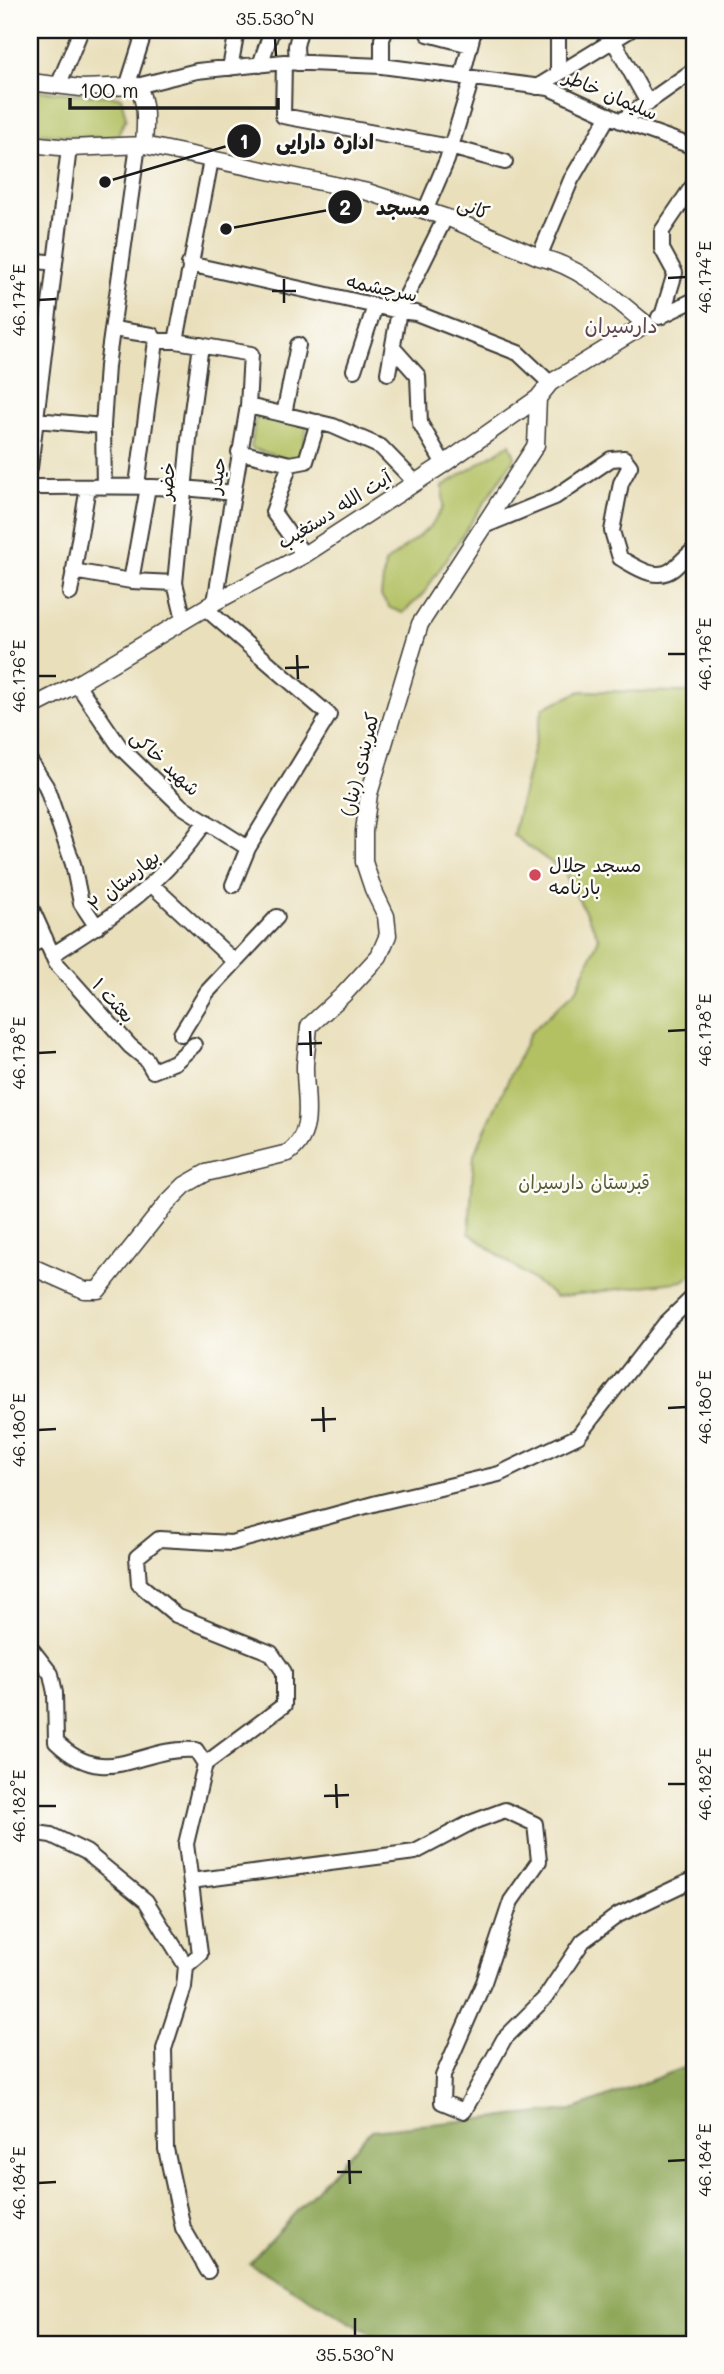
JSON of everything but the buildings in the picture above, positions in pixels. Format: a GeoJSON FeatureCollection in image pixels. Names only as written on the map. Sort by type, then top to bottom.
{"type":"FeatureCollection","features":[{"type":"Feature","properties":{"kind":"street"},"geometry":{"type":"LineString","coordinates":[[58,86],[81,30]]}},
{"type":"Feature","properties":{"kind":"street"},"geometry":{"type":"LineString","coordinates":[[132,87],[145,30]]}},
{"type":"Feature","properties":{"kind":"street"},"geometry":{"type":"LineString","coordinates":[[230,68],[236,30]]}},
{"type":"Feature","properties":{"kind":"street"},"geometry":{"type":"LineString","coordinates":[[260,65],[272,30]]}},
{"type":"Feature","properties":{"kind":"street"},"geometry":{"type":"LineString","coordinates":[[300,30],[290,63],[283,116],[450,147],[505,162]]}},
{"type":"Feature","properties":{"kind":"street"},"geometry":{"type":"LineString","coordinates":[[382,66],[382,39],[386,30]]}},
{"type":"Feature","properties":{"kind":"street"},"geometry":{"type":"LineString","coordinates":[[425,211],[450,147],[467,77],[474,30]]}},
{"type":"Feature","properties":{"kind":"street"},"geometry":{"type":"LineString","coordinates":[[558,30],[558,73]]}},
{"type":"Feature","properties":{"kind":"street"},"geometry":{"type":"LineString","coordinates":[[537,87],[630,30]]}},
{"type":"Feature","properties":{"kind":"street"},"geometry":{"type":"LineString","coordinates":[[428,34],[470,45]]}},
{"type":"Feature","properties":{"kind":"street"},"geometry":{"type":"LineString","coordinates":[[613,40],[648,103]]}},
{"type":"Feature","properties":{"kind":"street","name":"سلیمان خاطر"},"geometry":{"type":"LineString","coordinates":[[132,87],[197,72],[260,65],[290,63],[382,66],[549,88],[615,118],[694,147]]}},
{"type":"Feature","properties":{"kind":"street"},"geometry":{"type":"LineString","coordinates":[[538,257],[571,180],[615,118],[648,103],[694,70]]}},
{"type":"Feature","properties":{"kind":"street"},"geometry":{"type":"LineString","coordinates":[[30,82],[58,86],[132,87],[143,94],[141,145],[107,366],[103,426],[104,487]]}},
{"type":"Feature","properties":{"kind":"street","name":"کانی"},"geometry":{"type":"LineString","coordinates":[[30,144],[69,148],[141,145],[368,192],[445,218],[538,257],[553,260],[601,287],[646,324]]}},
{"type":"Feature","properties":{"kind":"street"},"geometry":{"type":"LineString","coordinates":[[30,468],[69,148]]}},
{"type":"Feature","properties":{"kind":"street"},"geometry":{"type":"LineString","coordinates":[[176,341],[211,160]]}},
{"type":"Feature","properties":{"kind":"street"},"geometry":{"type":"LineString","coordinates":[[662,316],[675,273],[662,249],[662,231],[694,184]]}},
{"type":"Feature","properties":{"kind":"street"},"geometry":{"type":"LineString","coordinates":[[388,373],[399,311],[445,218]]}},
{"type":"Feature","properties":{"kind":"street"},"geometry":{"type":"LineString","coordinates":[[30,260],[55,262]]}},
{"type":"Feature","properties":{"kind":"street","name":"سرچشمه"},"geometry":{"type":"LineString","coordinates":[[189,264],[416,313],[518,353],[550,383]]}},
{"type":"Feature","properties":{"kind":"street"},"geometry":{"type":"LineString","coordinates":[[646,324],[694,300]]}},
{"type":"Feature","properties":{"kind":"street"},"geometry":{"type":"LineString","coordinates":[[355,370],[375,306]]}},
{"type":"Feature","properties":{"kind":"street","name":"آیت الله دستغیب"},"geometry":{"type":"LineString","coordinates":[[30,708],[78,684],[210,605],[304,555],[444,464],[538,398],[550,383],[646,324]]}},
{"type":"Feature","properties":{"kind":"street"},"geometry":{"type":"LineString","coordinates":[[113,329],[152,335],[156,341],[131,581]]}},
{"type":"Feature","properties":{"kind":"street"},"geometry":{"type":"LineString","coordinates":[[156,341],[201,345]]}},
{"type":"Feature","properties":{"kind":"street","name":"حیدر"},"geometry":{"type":"LineString","coordinates":[[201,345],[251,354],[248,406],[210,605]]}},
{"type":"Feature","properties":{"kind":"street","name":"خضر"},"geometry":{"type":"LineString","coordinates":[[184,620],[175,583],[201,345]]}},
{"type":"Feature","properties":{"kind":"street"},"geometry":{"type":"LineString","coordinates":[[284,414],[298,345]]}},
{"type":"Feature","properties":{"kind":"street"},"geometry":{"type":"LineString","coordinates":[[393,348],[418,376],[420,423],[444,464]]}},
{"type":"Feature","properties":{"kind":"street","name":"کمربندی (بنار)"},"geometry":{"type":"LineString","coordinates":[[30,1266],[84,1290],[98,1290],[167,1203],[185,1185],[206,1173],[288,1153],[299,1145],[306,1131],[305,1066],[309,1026],[344,994],[379,956],[388,935],[386,916],[373,889],[365,862],[364,831],[369,794],[420,624],[536,445],[538,398]]}},
{"type":"Feature","properties":{"kind":"street"},"geometry":{"type":"LineString","coordinates":[[248,406],[333,426],[381,447],[416,483]]}},
{"type":"Feature","properties":{"kind":"street"},"geometry":{"type":"LineString","coordinates":[[36,421],[103,426]]}},
{"type":"Feature","properties":{"kind":"street"},"geometry":{"type":"LineString","coordinates":[[239,452],[290,464],[306,461],[318,422]]}},
{"type":"Feature","properties":{"kind":"street"},"geometry":{"type":"LineString","coordinates":[[484,526],[555,498],[611,459],[624,458],[630,466],[621,483],[612,531],[620,558],[641,570],[660,575],[670,572],[694,550]]}},
{"type":"Feature","properties":{"kind":"street"},"geometry":{"type":"LineString","coordinates":[[290,464],[273,512],[304,555]]}},
{"type":"Feature","properties":{"kind":"street"},"geometry":{"type":"LineString","coordinates":[[30,487],[185,487],[232,494]]}},
{"type":"Feature","properties":{"kind":"street"},"geometry":{"type":"LineString","coordinates":[[70,593],[88,487]]}},
{"type":"Feature","properties":{"kind":"street"},"geometry":{"type":"LineString","coordinates":[[73,571],[131,581],[175,583]]}},
{"type":"Feature","properties":{"kind":"street"},"geometry":{"type":"LineString","coordinates":[[210,605],[329,715],[248,848],[233,885]]}},
{"type":"Feature","properties":{"kind":"street","name":"شهید خاکی"},"geometry":{"type":"LineString","coordinates":[[78,684],[120,747],[180,805],[248,848]]}},
{"type":"Feature","properties":{"kind":"street"},"geometry":{"type":"LineString","coordinates":[[30,761],[46,786],[73,864],[81,903],[97,927]]}},
{"type":"Feature","properties":{"kind":"street","name":"بهارستان ۲"},"geometry":{"type":"LineString","coordinates":[[52,955],[97,927],[152,885],[187,849],[206,821]]}},
{"type":"Feature","properties":{"kind":"street"},"geometry":{"type":"LineString","coordinates":[[152,885],[235,962]]}},
{"type":"Feature","properties":{"kind":"street","name":"بعثت ۱"},"geometry":{"type":"LineString","coordinates":[[30,905],[56,963],[130,1046],[146,1059],[153,1071],[176,1062],[194,1045]]}},
{"type":"Feature","properties":{"kind":"street"},"geometry":{"type":"LineString","coordinates":[[181,1034],[207,992],[277,917]]}},
{"type":"Feature","properties":{"kind":"street"},"geometry":{"type":"LineString","coordinates":[[30,946],[45,938]]}},
{"type":"Feature","properties":{"kind":"street"},"geometry":{"type":"LineString","coordinates":[[186,1966],[200,1954],[186,1844],[205,1764],[284,1705],[284,1672],[271,1654],[176,1615],[139,1584],[136,1558],[159,1539],[231,1543],[377,1503],[499,1474],[578,1436],[665,1324],[694,1296]]}},
{"type":"Feature","properties":{"kind":"street"},"geometry":{"type":"LineString","coordinates":[[30,1647],[51,1674],[55,1693],[56,1742],[71,1757],[100,1767],[179,1749],[196,1750],[205,1764]]}},
{"type":"Feature","properties":{"kind":"street"},"geometry":{"type":"LineString","coordinates":[[191,1881],[415,1852],[470,1823],[505,1811],[535,1824],[539,1861],[511,1901],[484,1982],[443,2076],[442,2102],[464,2111],[504,2039],[545,1998],[583,1941],[618,1915],[694,1879]]}},
{"type":"Feature","properties":{"kind":"street"},"geometry":{"type":"LineString","coordinates":[[30,1832],[51,1835],[86,1852],[146,1901],[186,1966],[184,1987],[164,2049],[166,2149],[183,2228],[208,2271]]}},
{"type":"Feature","properties":{"kind":"green space"},"geometry":{"type":"Polygon","coordinates":[[[30,90],[121,97],[126,118],[117,137],[30,132],[30,90]]]}},
{"type":"Feature","properties":{"kind":"green space"},"geometry":{"type":"Polygon","coordinates":[[[256,414],[307,426],[301,456],[292,461],[251,448],[256,414]]]}},
{"type":"Feature","properties":{"kind":"green space"},"geometry":{"type":"Polygon","coordinates":[[[510,444],[515,457],[423,594],[403,613],[390,608],[381,596],[385,563],[430,527],[443,508],[443,486],[510,444]]]}},
{"type":"Feature","properties":{"kind":"green space","name":"قبرستان دارسیران"},"geometry":{"type":"Polygon","coordinates":[[[581,691],[694,692],[694,1272],[683,1281],[556,1297],[469,1233],[474,1154],[530,1033],[577,989],[599,938],[564,872],[513,835],[543,708],[581,691]]]}},
{"type":"Feature","properties":{"kind":"green space"},"geometry":{"type":"Polygon","coordinates":[[[694,2064],[694,2344],[387,2344],[249,2263],[371,2130],[572,2110],[694,2064]]]}},
{"type":"Feature","properties":{"kind":"place","name":"اداره دارایی"},"geometry":{"type":"Point","coordinates":[105,182]}},
{"type":"Feature","properties":{"kind":"place","name":"مسجد"},"geometry":{"type":"Point","coordinates":[226,229]}},
{"type":"Feature","properties":{"kind":"place","name":"مسجد جلال بارنامه"},"geometry":{"type":"Point","coordinates":[535,875]}},
{"type":"Feature","properties":{"kind":"district","name":"دارسیران"},"geometry":{"type":"Point","coordinates":[621,324]}}]}
